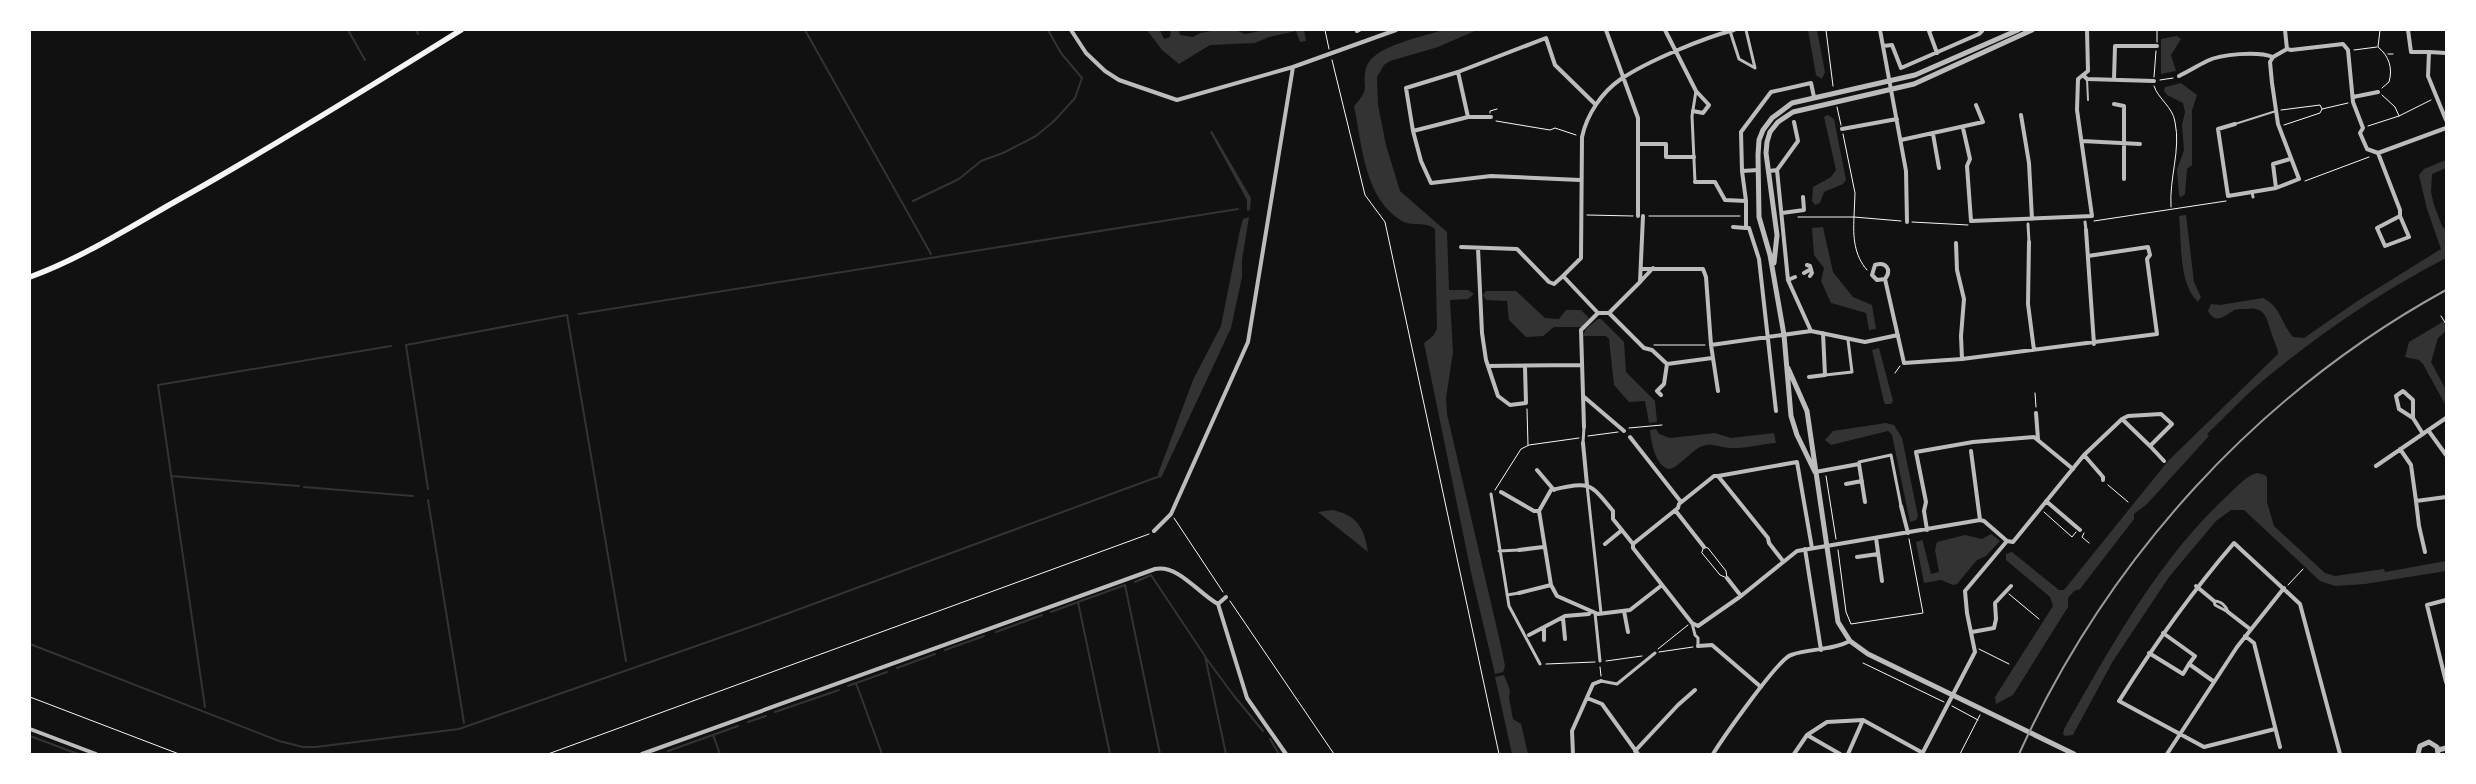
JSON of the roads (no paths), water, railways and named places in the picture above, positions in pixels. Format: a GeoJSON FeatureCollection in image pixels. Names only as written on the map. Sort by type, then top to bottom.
{"type":"FeatureCollection","features":[{"type":"Feature","properties":{"kind":"main road"},"geometry":{"type":"LineString","coordinates":[[30,277],[52,269],[96,246],[291,136],[461,30]]}},
{"type":"Feature","properties":{"kind":"street"},"geometry":{"type":"LineString","coordinates":[[1071,30],[1086,53],[1105,71],[1119,80],[1177,100],[1293,67],[1396,30]]}},
{"type":"Feature","properties":{"kind":"street"},"geometry":{"type":"LineString","coordinates":[[1606,30],[1638,118],[1640,282]]}},
{"type":"Feature","properties":{"kind":"street"},"geometry":{"type":"LineString","coordinates":[[1665,30],[1696,91],[1709,105],[1703,113],[1693,111]]}},
{"type":"Feature","properties":{"kind":"street"},"geometry":{"type":"LineString","coordinates":[[1461,247],[1518,249],[1554,284],[1581,258],[1580,180],[1582,137],[1585,124],[1595,104],[1624,77],[1723,31],[1732,30],[1739,59],[1755,68],[1746,30]]}},
{"type":"Feature","properties":{"kind":"street"},"geometry":{"type":"LineString","coordinates":[[1880,30],[1906,171],[1908,222]]}},
{"type":"Feature","properties":{"kind":"street"},"geometry":{"type":"LineString","coordinates":[[1931,30],[1929,31],[1937,53]]}},
{"type":"Feature","properties":{"kind":"street"},"geometry":{"type":"LineString","coordinates":[[1816,472],[1797,435],[1791,416],[1784,335],[1773,268],[1759,217],[1759,140],[1772,118],[1792,103],[1890,82],[1934,68],[2018,30]]}},
{"type":"Feature","properties":{"kind":"street"},"geometry":{"type":"LineString","coordinates":[[1773,268],[1777,236],[1766,142],[1770,132],[1778,122],[1793,112],[1920,81],[2032,30]]}},
{"type":"Feature","properties":{"kind":"street"},"geometry":{"type":"LineString","coordinates":[[1963,128],[1970,159],[1967,166],[1971,221],[2092,216],[2077,110],[2078,79],[2088,71],[2088,30]]}},
{"type":"Feature","properties":{"kind":"street"},"geometry":{"type":"LineString","coordinates":[[2285,30],[2287,49]]}},
{"type":"Feature","properties":{"kind":"street"},"geometry":{"type":"LineString","coordinates":[[2408,30],[2410,52],[2446,53]]}},
{"type":"Feature","properties":{"kind":"street"},"geometry":{"type":"LineString","coordinates":[[1883,46],[1892,45],[1901,68],[1982,31]]}},
{"type":"Feature","properties":{"kind":"street"},"geometry":{"type":"LineString","coordinates":[[1580,180],[1491,176],[1431,183],[1421,161],[1412,131],[1406,88],[1458,72],[1509,50],[1546,38],[1555,65],[1595,104]]}},
{"type":"Feature","properties":{"kind":"street"},"geometry":{"type":"LineString","coordinates":[[2234,124],[2218,129],[2228,196],[2252,194],[2276,188],[2299,179],[2279,127],[2270,62],[2273,57],[2287,49],[2342,44],[2348,50],[2353,100],[2363,128],[2360,133],[2367,149],[2378,153],[2446,128]]}},
{"type":"Feature","properties":{"kind":"street"},"geometry":{"type":"LineString","coordinates":[[2114,79],[2115,46],[2157,46]]}},
{"type":"Feature","properties":{"kind":"street"},"geometry":{"type":"LineString","coordinates":[[2429,52],[2428,76],[2446,120]]}},
{"type":"Feature","properties":{"kind":"street"},"geometry":{"type":"LineString","coordinates":[[2179,76],[2209,60],[2236,55],[2266,54],[2273,57]]}},
{"type":"Feature","properties":{"kind":"street"},"geometry":{"type":"LineString","coordinates":[[1154,531],[1171,514],[1248,342],[1293,67]]}},
{"type":"Feature","properties":{"kind":"street"},"geometry":{"type":"LineString","coordinates":[[1458,72],[1468,117]]}},
{"type":"Feature","properties":{"kind":"street"},"geometry":{"type":"LineString","coordinates":[[2083,75],[2087,79],[2154,80]]}},
{"type":"Feature","properties":{"kind":"street"},"geometry":{"type":"LineString","coordinates":[[1746,228],[1741,132],[1771,92],[1811,83],[1814,97]]}},
{"type":"Feature","properties":{"kind":"street"},"geometry":{"type":"LineString","coordinates":[[1696,91],[1693,111],[1695,182],[1715,182],[1724,200],[1746,200]]}},
{"type":"Feature","properties":{"kind":"street"},"geometry":{"type":"LineString","coordinates":[[2353,100],[2378,92]]}},
{"type":"Feature","properties":{"kind":"street"},"geometry":{"type":"LineString","coordinates":[[2114,104],[2124,106],[2124,179]]}},
{"type":"Feature","properties":{"kind":"street"},"geometry":{"type":"LineString","coordinates":[[1901,140],[1963,128],[1983,122],[1976,105]]}},
{"type":"Feature","properties":{"kind":"street"},"geometry":{"type":"LineString","coordinates":[[2021,116],[2029,163],[2032,218]]}},
{"type":"Feature","properties":{"kind":"street"},"geometry":{"type":"LineString","coordinates":[[1412,131],[1468,117],[1491,117]]}},
{"type":"Feature","properties":{"kind":"street"},"geometry":{"type":"LineString","coordinates":[[1842,129],[1897,119]]}},
{"type":"Feature","properties":{"kind":"street"},"geometry":{"type":"LineString","coordinates":[[1794,122],[1798,141],[1777,170],[1788,280],[1811,330]]}},
{"type":"Feature","properties":{"kind":"street"},"geometry":{"type":"LineString","coordinates":[[1933,134],[1939,168]]}},
{"type":"Feature","properties":{"kind":"street"},"geometry":{"type":"LineString","coordinates":[[2082,141],[2140,144]]}},
{"type":"Feature","properties":{"kind":"street"},"geometry":{"type":"LineString","coordinates":[[1638,144],[1666,144],[1666,157],[1694,157]]}},
{"type":"Feature","properties":{"kind":"street"},"geometry":{"type":"LineString","coordinates":[[2378,153],[2409,237],[2385,246],[2377,228],[2400,216]]}},
{"type":"Feature","properties":{"kind":"street"},"geometry":{"type":"LineString","coordinates":[[2276,188],[2273,164],[2290,159]]}},
{"type":"Feature","properties":{"kind":"street"},"geometry":{"type":"LineString","coordinates":[[1742,170],[1758,170]]}},
{"type":"Feature","properties":{"kind":"street"},"geometry":{"type":"LineString","coordinates":[[1769,171],[1777,170]]}},
{"type":"Feature","properties":{"kind":"street"},"geometry":{"type":"LineString","coordinates":[[1783,215],[1804,210],[1803,197]]}},
{"type":"Feature","properties":{"kind":"street"},"geometry":{"type":"LineString","coordinates":[[2085,222],[2094,344]]}},
{"type":"Feature","properties":{"kind":"street"},"geometry":{"type":"LineString","coordinates":[[2028,224],[2028,304],[2034,350]]}},
{"type":"Feature","properties":{"kind":"street"},"geometry":{"type":"LineString","coordinates":[[1733,227],[1749,228],[1759,259],[1776,411]]}},
{"type":"Feature","properties":{"kind":"street"},"geometry":{"type":"LineString","coordinates":[[1956,244],[1957,270],[1964,299],[1961,336],[1962,359]]}},
{"type":"Feature","properties":{"kind":"street"},"geometry":{"type":"LineString","coordinates":[[1885,279],[1877,280],[1872,275],[1872,270],[1880,263],[1889,269],[1885,279],[1904,361],[1962,359],[2094,344],[2157,334],[2147,259],[2150,255],[2148,247],[2088,256]]}},
{"type":"Feature","properties":{"kind":"street"},"geometry":{"type":"LineString","coordinates":[[1478,248],[1482,333],[1488,366],[1498,396],[1510,405],[1526,403],[1525,367]]}},
{"type":"Feature","properties":{"kind":"street"},"geometry":{"type":"LineString","coordinates":[[1807,265],[1811,269]]}},
{"type":"Feature","properties":{"kind":"street"},"geometry":{"type":"LineString","coordinates":[[1601,613],[1583,443],[1584,396],[1581,330],[1598,313],[1609,313],[1653,268]]}},
{"type":"Feature","properties":{"kind":"street"},"geometry":{"type":"LineString","coordinates":[[1641,269],[1703,269],[1706,277],[1710,345],[1718,391]]}},
{"type":"Feature","properties":{"kind":"street"},"geometry":{"type":"LineString","coordinates":[[1804,272],[1811,269]]}},
{"type":"Feature","properties":{"kind":"street"},"geometry":{"type":"LineString","coordinates":[[1810,276],[1811,269]]}},
{"type":"Feature","properties":{"kind":"street"},"geometry":{"type":"LineString","coordinates":[[1563,276],[1598,313]]}},
{"type":"Feature","properties":{"kind":"street"},"geometry":{"type":"LineString","coordinates":[[1788,280],[1795,277]]}},
{"type":"Feature","properties":{"kind":"street"},"geometry":{"type":"LineString","coordinates":[[1609,313],[1644,348],[1652,350],[1667,364]]}},
{"type":"Feature","properties":{"kind":"street"},"geometry":{"type":"LineString","coordinates":[[1710,345],[1811,330],[1848,340],[1866,342],[1898,335]]}},
{"type":"Feature","properties":{"kind":"street"},"geometry":{"type":"LineString","coordinates":[[1823,333],[1825,375]]}},
{"type":"Feature","properties":{"kind":"street"},"geometry":{"type":"LineString","coordinates":[[1809,377],[1852,372],[1848,340]]}},
{"type":"Feature","properties":{"kind":"street"},"geometry":{"type":"LineString","coordinates":[[1667,364],[1712,358]]}},
{"type":"Feature","properties":{"kind":"street"},"geometry":{"type":"LineString","coordinates":[[1786,363],[1807,411],[1838,622],[1850,641],[1868,654],[2074,754]]}},
{"type":"Feature","properties":{"kind":"street"},"geometry":{"type":"LineString","coordinates":[[1488,366],[1517,364],[1525,367],[1582,365]]}},
{"type":"Feature","properties":{"kind":"street"},"geometry":{"type":"LineString","coordinates":[[1660,395],[1657,391],[1664,384],[1667,364]]}},
{"type":"Feature","properties":{"kind":"street"},"geometry":{"type":"LineString","coordinates":[[2413,418],[2413,400],[2402,391],[2396,396],[2399,409],[2413,418],[2423,434]]}},
{"type":"Feature","properties":{"kind":"street"},"geometry":{"type":"LineString","coordinates":[[1584,396],[1624,430],[1682,502]]}},
{"type":"Feature","properties":{"kind":"street"},"geometry":{"type":"LineString","coordinates":[[2036,413],[2038,439]]}},
{"type":"Feature","properties":{"kind":"street"},"geometry":{"type":"LineString","coordinates":[[1692,623],[1698,626],[1703,624],[1742,596],[1797,551],[1980,520],[1984,521],[2007,541],[2013,542],[2084,455],[2122,419],[2128,416],[2161,414],[2172,424],[2150,446]]}},
{"type":"Feature","properties":{"kind":"street"},"geometry":{"type":"LineString","coordinates":[[2376,466],[2446,418]]}},
{"type":"Feature","properties":{"kind":"street"},"geometry":{"type":"LineString","coordinates":[[2122,419],[2164,461]]}},
{"type":"Feature","properties":{"kind":"street"},"geometry":{"type":"LineString","coordinates":[[2428,430],[2446,456]]}},
{"type":"Feature","properties":{"kind":"street"},"geometry":{"type":"LineString","coordinates":[[1927,530],[1924,511],[1926,502],[1916,452],[1973,442],[2034,437],[2073,469]]}},
{"type":"Feature","properties":{"kind":"street"},"geometry":{"type":"LineString","coordinates":[[2400,450],[2411,465],[2419,526],[2426,552]]}},
{"type":"Feature","properties":{"kind":"street"},"geometry":{"type":"LineString","coordinates":[[1972,451],[1980,520]]}},
{"type":"Feature","properties":{"kind":"street"},"geometry":{"type":"LineString","coordinates":[[1816,472],[1859,464],[1859,462],[1891,455],[1908,533]]}},
{"type":"Feature","properties":{"kind":"street"},"geometry":{"type":"LineString","coordinates":[[2084,455],[2103,476],[2103,480]]}},
{"type":"Feature","properties":{"kind":"street"},"geometry":{"type":"LineString","coordinates":[[1633,544],[1714,476],[1797,462],[1812,548]]}},
{"type":"Feature","properties":{"kind":"street"},"geometry":{"type":"LineString","coordinates":[[1859,464],[1865,502]]}},
{"type":"Feature","properties":{"kind":"street"},"geometry":{"type":"LineString","coordinates":[[1537,470],[1554,490]]}},
{"type":"Feature","properties":{"kind":"street"},"geometry":{"type":"LineString","coordinates":[[1718,476],[1768,538],[1769,543],[1783,561]]}},
{"type":"Feature","properties":{"kind":"street"},"geometry":{"type":"LineString","coordinates":[[1846,484],[1862,481]]}},
{"type":"Feature","properties":{"kind":"street"},"geometry":{"type":"LineString","coordinates":[[1662,585],[1630,610],[1624,611],[1601,613],[1557,596],[1551,585],[1543,546],[1539,511],[1551,490],[1587,485],[1596,489],[1614,511],[1613,519],[1633,544],[1633,548],[1692,623],[1695,635],[1698,638],[1698,646],[1712,645],[1761,687]]}},
{"type":"Feature","properties":{"kind":"street"},"geometry":{"type":"LineString","coordinates":[[1496,489],[1534,511],[1539,511]]}},
{"type":"Feature","properties":{"kind":"street"},"geometry":{"type":"LineString","coordinates":[[1491,494],[1509,606],[1527,636],[1540,664]]}},
{"type":"Feature","properties":{"kind":"street"},"geometry":{"type":"LineString","coordinates":[[2416,501],[2446,497]]}},
{"type":"Feature","properties":{"kind":"street"},"geometry":{"type":"LineString","coordinates":[[2046,501],[2080,530]]}},
{"type":"Feature","properties":{"kind":"street"},"geometry":{"type":"LineString","coordinates":[[1675,510],[1704,547]]}},
{"type":"Feature","properties":{"kind":"street"},"geometry":{"type":"LineString","coordinates":[[1605,544],[1622,530]]}},
{"type":"Feature","properties":{"kind":"street"},"geometry":{"type":"LineString","coordinates":[[1876,538],[1882,581]]}},
{"type":"Feature","properties":{"kind":"street"},"geometry":{"type":"LineString","coordinates":[[1794,754],[1807,735],[1827,722],[1863,720],[1922,753],[1975,652],[1967,613],[1965,591],[2007,541]]}},
{"type":"Feature","properties":{"kind":"street"},"geometry":{"type":"LineString","coordinates":[[2275,729],[2204,747],[2119,701],[2162,633],[2196,586],[2234,543],[2300,604],[2340,754]]}},
{"type":"Feature","properties":{"kind":"street"},"geometry":{"type":"LineString","coordinates":[[1499,551],[1543,546]]}},
{"type":"Feature","properties":{"kind":"street"},"geometry":{"type":"LineString","coordinates":[[1805,549],[1821,650]]}},
{"type":"Feature","properties":{"kind":"street"},"geometry":{"type":"LineString","coordinates":[[1857,557],[1878,554]]}},
{"type":"Feature","properties":{"kind":"street"},"geometry":{"type":"LineString","coordinates":[[642,754],[1155,569],[1164,568],[1174,572],[1218,604],[1247,698],[1286,754]]}},
{"type":"Feature","properties":{"kind":"street"},"geometry":{"type":"LineString","coordinates":[[1727,578],[1742,596]]}},
{"type":"Feature","properties":{"kind":"street"},"geometry":{"type":"LineString","coordinates":[[1507,595],[1551,585]]}},
{"type":"Feature","properties":{"kind":"street"},"geometry":{"type":"LineString","coordinates":[[1972,632],[1994,628],[1996,619],[1995,603],[2011,586]]}},
{"type":"Feature","properties":{"kind":"street"},"geometry":{"type":"LineString","coordinates":[[2196,586],[2214,601],[2215,605],[2228,612],[2250,630]]}},
{"type":"Feature","properties":{"kind":"street"},"geometry":{"type":"LineString","coordinates":[[2167,754],[2213,681],[2245,636],[2284,588]]}},
{"type":"Feature","properties":{"kind":"street"},"geometry":{"type":"LineString","coordinates":[[1218,604],[1226,596]]}},
{"type":"Feature","properties":{"kind":"street"},"geometry":{"type":"LineString","coordinates":[[2446,600],[2427,605],[2446,682]]}},
{"type":"Feature","properties":{"kind":"street"},"geometry":{"type":"LineString","coordinates":[[1527,636],[1563,618],[1589,614],[1593,611]]}},
{"type":"Feature","properties":{"kind":"street"},"geometry":{"type":"LineString","coordinates":[[1593,611],[1600,661]]}},
{"type":"Feature","properties":{"kind":"street"},"geometry":{"type":"LineString","coordinates":[[1624,611],[1628,632]]}},
{"type":"Feature","properties":{"kind":"street"},"geometry":{"type":"LineString","coordinates":[[1563,618],[1565,639]]}},
{"type":"Feature","properties":{"kind":"street"},"geometry":{"type":"LineString","coordinates":[[1544,628],[1544,640]]}},
{"type":"Feature","properties":{"kind":"street"},"geometry":{"type":"LineString","coordinates":[[2149,653],[2183,674],[2196,656],[2162,633]]}},
{"type":"Feature","properties":{"kind":"street"},"geometry":{"type":"LineString","coordinates":[[2245,636],[2254,643],[2280,747]]}},
{"type":"Feature","properties":{"kind":"street"},"geometry":{"type":"LineString","coordinates":[[1713,754],[1761,687],[1789,656],[1838,647],[1850,641]]}},
{"type":"Feature","properties":{"kind":"street"},"geometry":{"type":"LineString","coordinates":[[1573,754],[1572,731],[1594,684],[1601,681],[1617,684],[1655,653]]}},
{"type":"Feature","properties":{"kind":"street"},"geometry":{"type":"LineString","coordinates":[[2189,664],[2213,681]]}},
{"type":"Feature","properties":{"kind":"street"},"geometry":{"type":"LineString","coordinates":[[1587,698],[1602,704],[1637,752],[1695,690]]}},
{"type":"Feature","properties":{"kind":"street"},"geometry":{"type":"LineString","coordinates":[[1848,754],[1863,720]]}},
{"type":"Feature","properties":{"kind":"street"},"geometry":{"type":"LineString","coordinates":[[30,729],[96,754]]}},
{"type":"Feature","properties":{"kind":"street"},"geometry":{"type":"LineString","coordinates":[[1807,735],[1840,754]]}},
{"type":"Feature","properties":{"kind":"street"},"geometry":{"type":"LineString","coordinates":[[2418,754],[2420,746],[2426,742],[2435,744],[2438,752],[2446,748]]}},
{"type":"Feature","properties":{"kind":"street"},"geometry":{"type":"LineString","coordinates":[[2204,747],[2205,754]]}},
{"type":"Feature","properties":{"kind":"lane"},"geometry":{"type":"LineString","coordinates":[[2087,79],[2088,100]]}},
{"type":"Feature","properties":{"kind":"lane"},"geometry":{"type":"LineString","coordinates":[[2234,124],[2276,111]]}},
{"type":"Feature","properties":{"kind":"waterway"},"geometry":{"type":"LineString","coordinates":[[348,30],[365,60]]}},
{"type":"Feature","properties":{"kind":"waterway"},"geometry":{"type":"LineString","coordinates":[[416,30],[418,34]]}},
{"type":"Feature","properties":{"kind":"waterway"},"geometry":{"type":"LineString","coordinates":[[805,30],[931,254]]}},
{"type":"Feature","properties":{"kind":"waterway"},"geometry":{"type":"LineString","coordinates":[[913,201],[959,179],[981,161],[1003,153],[1036,136],[1054,121],[1075,98],[1082,78],[1061,53],[1048,30]]}},
{"type":"Feature","properties":{"kind":"waterway"},"geometry":{"type":"LineString","coordinates":[[579,314],[1238,209]]}},
{"type":"Feature","properties":{"kind":"waterway"},"geometry":{"type":"LineString","coordinates":[[428,489],[406,345],[567,315],[626,661]]}},
{"type":"Feature","properties":{"kind":"waterway"},"geometry":{"type":"LineString","coordinates":[[205,707],[158,385],[391,346]]}},
{"type":"Feature","properties":{"kind":"waterway"},"geometry":{"type":"LineString","coordinates":[[30,644],[279,741],[303,747],[459,729],[759,624],[1160,476],[1161,474]]}},
{"type":"Feature","properties":{"kind":"waterway"},"geometry":{"type":"LineString","coordinates":[[171,476],[299,486]]}},
{"type":"Feature","properties":{"kind":"waterway"},"geometry":{"type":"LineString","coordinates":[[304,487],[413,496]]}},
{"type":"Feature","properties":{"kind":"waterway"},"geometry":{"type":"LineString","coordinates":[[428,500],[464,723]]}},
{"type":"Feature","properties":{"kind":"waterway"},"geometry":{"type":"LineString","coordinates":[[1135,582],[1151,575],[1205,656],[1226,754]]}},
{"type":"Feature","properties":{"kind":"waterway"},"geometry":{"type":"LineString","coordinates":[[1078,602],[1125,585],[1160,754]]}},
{"type":"Feature","properties":{"kind":"waterway"},"geometry":{"type":"LineString","coordinates":[[1051,612],[1078,602],[1110,754]]}},
{"type":"Feature","properties":{"kind":"waterway"},"geometry":{"type":"LineString","coordinates":[[996,632],[1042,615]]}},
{"type":"Feature","properties":{"kind":"waterway"},"geometry":{"type":"LineString","coordinates":[[945,650],[984,636]]}},
{"type":"Feature","properties":{"kind":"waterway"},"geometry":{"type":"LineString","coordinates":[[897,668],[935,654]]}},
{"type":"Feature","properties":{"kind":"waterway"},"geometry":{"type":"LineString","coordinates":[[1206,658],[1263,731]]}},
{"type":"Feature","properties":{"kind":"waterway"},"geometry":{"type":"LineString","coordinates":[[848,686],[887,672]]}},
{"type":"Feature","properties":{"kind":"waterway"},"geometry":{"type":"LineString","coordinates":[[856,683],[882,754]]}},
{"type":"Feature","properties":{"kind":"waterway"},"geometry":{"type":"LineString","coordinates":[[775,712],[839,690]]}},
{"type":"Feature","properties":{"kind":"waterway"},"geometry":{"type":"LineString","coordinates":[[748,722],[766,716]]}},
{"type":"Feature","properties":{"kind":"waterway"},"geometry":{"type":"LineString","coordinates":[[668,751],[738,726]]}},
{"type":"Feature","properties":{"kind":"waterway"},"geometry":{"type":"LineString","coordinates":[[713,735],[720,754]]}},
{"type":"Feature","properties":{"kind":"waterway"},"geometry":{"type":"LineString","coordinates":[[30,736],[78,754]]}},
{"type":"Feature","properties":{"kind":"waterway"},"geometry":{"type":"LineString","coordinates":[[1270,739],[1279,754]]}},
{"type":"Feature","properties":{"kind":"railway"},"geometry":{"type":"LineString","coordinates":[[2019,754],[2055,682],[2097,613],[2143,548],[2195,488],[2251,431],[2312,379],[2377,332],[2446,290]]}}]}
